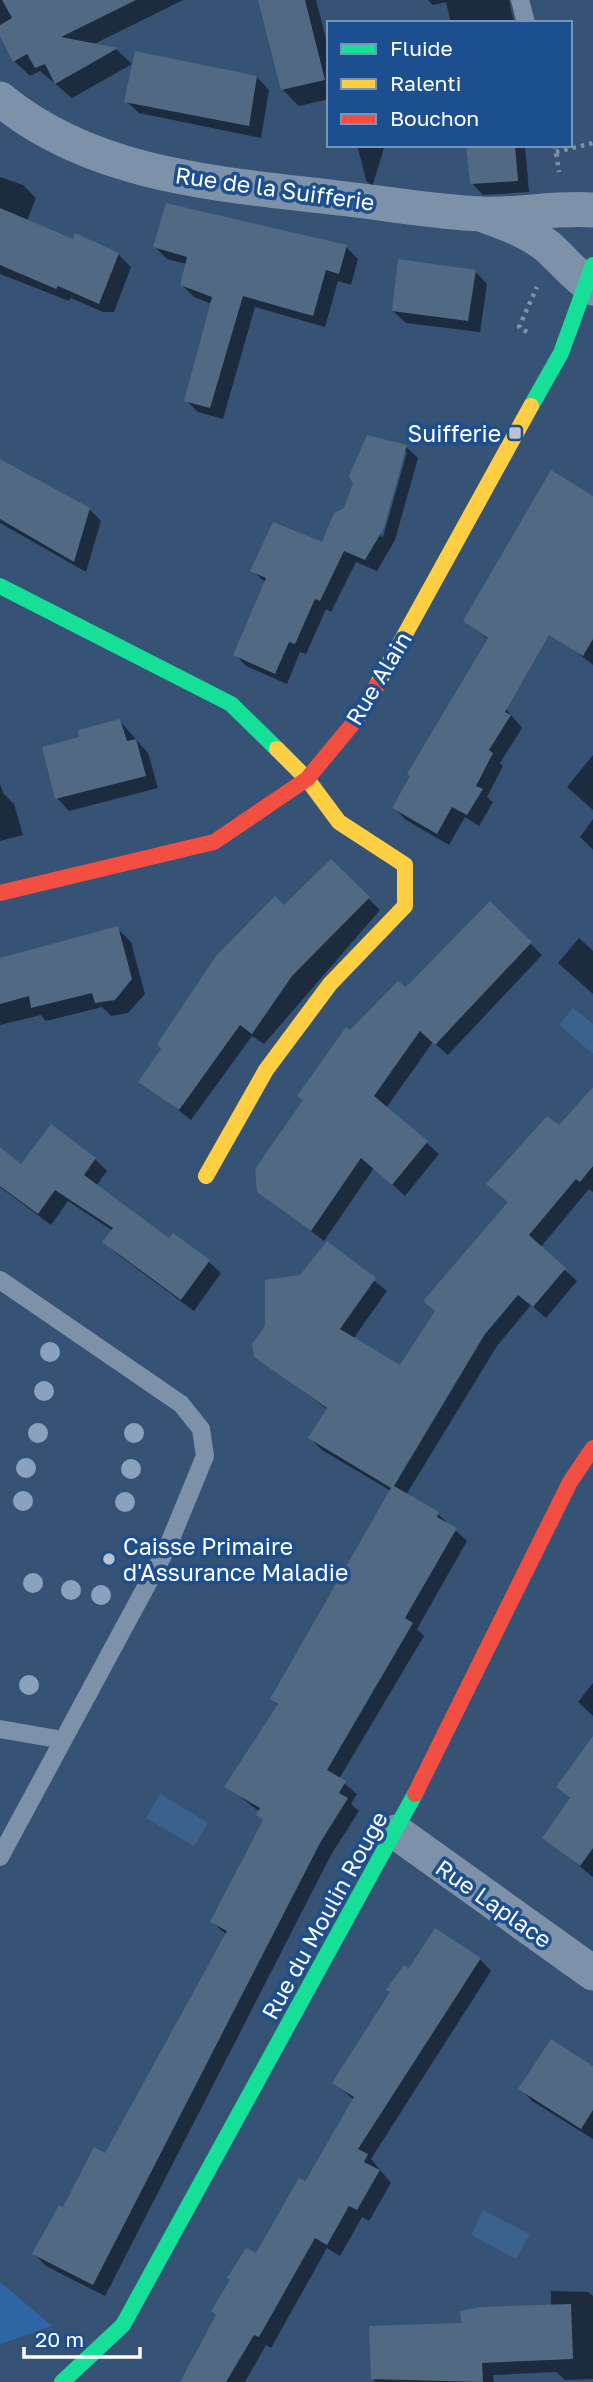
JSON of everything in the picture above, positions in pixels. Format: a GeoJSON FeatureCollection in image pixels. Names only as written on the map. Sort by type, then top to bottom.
{"type":"FeatureCollection","features":[{"type":"Feature","properties":{"kind":"street","name":"Rue de la Suifferie"},"geometry":{"type":"LineString","coordinates":[[0,100],[23,118],[94,154],[193,181],[483,215],[557,208],[593,210]]}},
{"type":"Feature","properties":{"kind":"street","name":"Rue de la Suifferie"},"geometry":{"type":"LineString","coordinates":[[483,215],[521,228],[548,247],[591,288]]}},
{"type":"Feature","properties":{"kind":"street","name":"Rue Alain"},"geometry":{"type":"LineString","coordinates":[[0,893],[214,842],[307,779],[360,715],[561,353],[591,288]]}},
{"type":"Feature","properties":{"kind":"street"},"geometry":{"type":"LineString","coordinates":[[0,586],[231,704],[307,779],[338,822],[405,865],[405,906],[330,984],[266,1070],[206,1176]]}},
{"type":"Feature","properties":{"kind":"street","name":"Rue du Moulin Rouge"},"geometry":{"type":"LineString","coordinates":[[62,2382],[123,2325],[396,1832],[569,1482],[593,1448]]}},
{"type":"Feature","properties":{"kind":"street","name":"Rue Laplace"},"geometry":{"type":"LineString","coordinates":[[396,1832],[593,1973]]}},
{"type":"Feature","properties":{"kind":"lane"},"geometry":{"type":"LineString","coordinates":[[520,0],[525,21]]}},
{"type":"Feature","properties":{"kind":"lane"},"geometry":{"type":"LineString","coordinates":[[0,1280],[181,1404],[201,1429],[205,1455],[168,1546],[0,1857]]}},
{"type":"Feature","properties":{"kind":"lane"},"geometry":{"type":"LineString","coordinates":[[0,1729],[63,1740]]}},
{"type":"Feature","properties":{"kind":"path"},"geometry":{"type":"LineString","coordinates":[[556,152],[593,143]]}},
{"type":"Feature","properties":{"kind":"shaded area"},"geometry":{"type":"Polygon","coordinates":[[[573,1008],[593,1024],[593,1054],[559,1025],[573,1008]]]}},
{"type":"Feature","properties":{"kind":"shaded area"},"geometry":{"type":"Polygon","coordinates":[[[160,1794],[208,1823],[194,1846],[146,1818],[160,1794]]]}},
{"type":"Feature","properties":{"kind":"shaded area"},"geometry":{"type":"Polygon","coordinates":[[[483,2210],[530,2234],[516,2259],[471,2235],[483,2210]]]}},
{"type":"Feature","properties":{"kind":"shaded area"},"geometry":{"type":"Polygon","coordinates":[[[0,2282],[52,2326],[0,2344],[0,2282]]]}},
{"type":"Feature","properties":{"kind":"building"},"geometry":{"type":"Polygon","coordinates":[[[2,0],[136,0],[61,37],[118,48],[55,84],[45,64],[35,68],[27,54],[13,62],[0,36],[0,25],[12,18],[2,0]]]}},
{"type":"Feature","properties":{"kind":"building"},"geometry":{"type":"Polygon","coordinates":[[[258,0],[305,0],[325,80],[281,90],[258,0]]]}},
{"type":"Feature","properties":{"kind":"building"},"geometry":{"type":"Polygon","coordinates":[[[135,51],[257,76],[249,126],[124,102],[135,51]]]}},
{"type":"Feature","properties":{"kind":"building"},"geometry":{"type":"Polygon","coordinates":[[[466,147],[515,147],[518,181],[470,184],[466,147]]]}},
{"type":"Feature","properties":{"kind":"building"},"geometry":{"type":"Polygon","coordinates":[[[166,203],[347,245],[339,274],[326,270],[313,316],[243,296],[210,408],[184,401],[212,297],[180,285],[187,257],[153,247],[166,203]]]}},
{"type":"Feature","properties":{"kind":"building"},"geometry":{"type":"Polygon","coordinates":[[[0,208],[73,239],[75,233],[119,253],[99,304],[0,265],[0,208]]]}},
{"type":"Feature","properties":{"kind":"building"},"geometry":{"type":"Polygon","coordinates":[[[398,259],[476,270],[468,321],[392,311],[398,259]]]}},
{"type":"Feature","properties":{"kind":"building"},"geometry":{"type":"Polygon","coordinates":[[[367,435],[407,445],[384,528],[365,560],[344,551],[320,601],[315,599],[295,644],[289,642],[275,674],[233,655],[266,578],[250,571],[273,522],[322,542],[334,513],[344,508],[353,484],[349,476],[367,435]]]}},
{"type":"Feature","properties":{"kind":"building"},"geometry":{"type":"Polygon","coordinates":[[[0,459],[90,508],[74,562],[0,519],[0,459]]]}},
{"type":"Feature","properties":{"kind":"building"},"geometry":{"type":"Polygon","coordinates":[[[551,470],[593,496],[593,639],[583,656],[549,635],[505,712],[511,715],[489,750],[493,753],[476,786],[483,789],[467,815],[452,807],[437,834],[392,808],[410,776],[407,774],[488,638],[463,621],[551,470]]]}},
{"type":"Feature","properties":{"kind":"building"},"geometry":{"type":"Polygon","coordinates":[[[120,719],[127,741],[136,739],[146,776],[55,799],[42,747],[79,737],[78,730],[120,719]]]}},
{"type":"Feature","properties":{"kind":"building"},"geometry":{"type":"Polygon","coordinates":[[[331,859],[370,897],[292,976],[252,1034],[240,1025],[179,1110],[138,1082],[161,1049],[157,1044],[216,956],[275,896],[284,905],[331,859]]]}},
{"type":"Feature","properties":{"kind":"building"},"geometry":{"type":"Polygon","coordinates":[[[490,901],[532,942],[435,1045],[420,1031],[374,1096],[428,1141],[392,1185],[361,1158],[311,1231],[257,1192],[255,1169],[303,1100],[297,1096],[346,1027],[350,1030],[398,981],[406,987],[490,901]]]}},
{"type":"Feature","properties":{"kind":"building"},"geometry":{"type":"Polygon","coordinates":[[[118,926],[132,979],[115,1000],[95,1003],[92,993],[31,1008],[29,996],[0,1004],[0,958],[118,926]]]}},
{"type":"Feature","properties":{"kind":"building"},"geometry":{"type":"Polygon","coordinates":[[[593,1087],[593,1166],[580,1182],[576,1179],[529,1235],[566,1268],[533,1307],[518,1295],[485,1334],[394,1486],[439,1512],[437,1517],[457,1528],[405,1618],[413,1623],[327,1770],[346,1781],[339,1793],[348,1798],[320,1843],[93,2285],[32,2254],[59,2205],[63,2207],[94,2147],[105,2153],[227,1931],[210,1922],[263,1820],[256,1815],[260,1808],[224,1787],[278,1704],[270,1699],[391,1488],[308,1438],[327,1408],[254,1357],[252,1344],[265,1326],[265,1280],[300,1275],[327,1241],[376,1278],[340,1329],[400,1365],[435,1311],[423,1301],[508,1202],[486,1184],[547,1116],[559,1125],[593,1087]]]}},
{"type":"Feature","properties":{"kind":"building"},"geometry":{"type":"Polygon","coordinates":[[[51,1124],[96,1158],[84,1175],[169,1238],[173,1233],[210,1260],[181,1300],[102,1242],[113,1228],[55,1190],[38,1214],[0,1186],[0,1147],[21,1164],[51,1124]]]}},
{"type":"Feature","properties":{"kind":"building"},"geometry":{"type":"Polygon","coordinates":[[[593,1736],[593,1848],[580,1866],[542,1838],[570,1798],[556,1787],[593,1736]]]}},
{"type":"Feature","properties":{"kind":"building"},"geometry":{"type":"Polygon","coordinates":[[[435,1928],[481,1958],[358,2149],[368,2154],[364,2162],[380,2170],[357,2210],[349,2206],[327,2245],[315,2238],[259,2337],[254,2335],[226,2382],[180,2382],[216,2315],[211,2311],[230,2280],[227,2278],[246,2248],[256,2253],[299,2178],[305,2181],[354,2097],[332,2083],[390,1992],[386,1990],[404,1965],[409,1968],[435,1928]]]}},
{"type":"Feature","properties":{"kind":"building"},"geometry":{"type":"Polygon","coordinates":[[[551,2039],[593,2066],[593,2110],[581,2129],[518,2089],[551,2039]]]}},
{"type":"Feature","properties":{"kind":"building"},"geometry":{"type":"Polygon","coordinates":[[[571,2304],[573,2359],[482,2363],[483,2382],[371,2379],[369,2326],[461,2323],[460,2311],[480,2307],[571,2304]]]}},
{"type":"Feature","properties":{"kind":"traffic: fast"},"geometry":{"type":"LineString","coordinates":[[531,406],[561,353],[593,265]]}},
{"type":"Feature","properties":{"kind":"traffic: fast"},"geometry":{"type":"LineString","coordinates":[[0,586],[231,704],[277,749]]}},
{"type":"Feature","properties":{"kind":"traffic: fast"},"geometry":{"type":"LineString","coordinates":[[62,2382],[123,2325],[415,1794]]}},
{"type":"Feature","properties":{"kind":"traffic: slow"},"geometry":{"type":"LineString","coordinates":[[377,685],[531,406]]}},
{"type":"Feature","properties":{"kind":"traffic: slow"},"geometry":{"type":"LineString","coordinates":[[206,1176],[266,1070],[330,984],[405,906],[405,865],[339,822],[307,779],[277,749]]}},
{"type":"Feature","properties":{"kind":"traffic: jam"},"geometry":{"type":"LineString","coordinates":[[0,893],[214,842],[307,779],[360,715],[377,685]]}},
{"type":"Feature","properties":{"kind":"traffic: jam"},"geometry":{"type":"LineString","coordinates":[[415,1794],[570,1482],[593,1448]]}},
{"type":"Feature","properties":{"kind":"place","name":"Suifferie"},"geometry":{"type":"Point","coordinates":[515,433]}},
{"type":"Feature","properties":{"kind":"place","name":"Caisse Primaire d'Assurance Maladie"},"geometry":{"type":"Point","coordinates":[109,1559]}}]}
